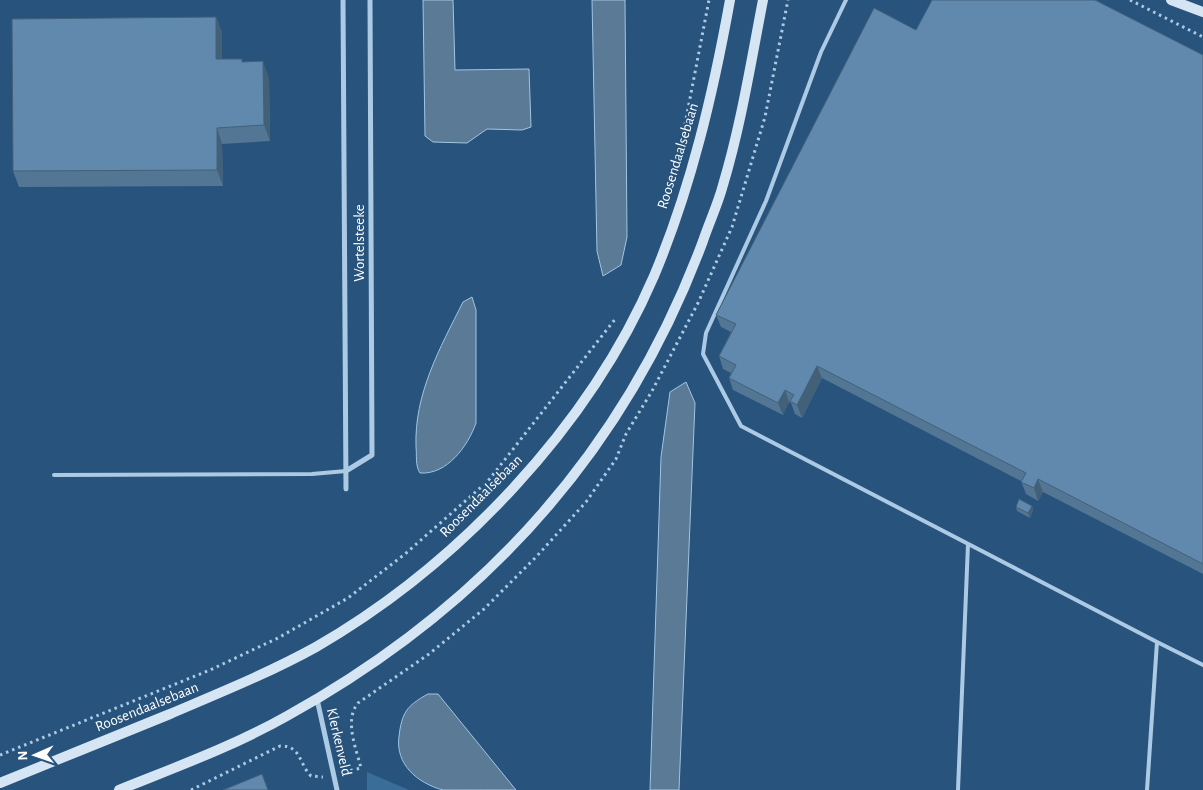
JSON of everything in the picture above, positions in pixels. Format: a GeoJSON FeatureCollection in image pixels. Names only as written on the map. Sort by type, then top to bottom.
{"type":"FeatureCollection","features":[{"type":"Feature","properties":{"kind":"street","name":"Wortelsteeke"},"geometry":{"type":"LineString","coordinates":[[343,0],[346,489]]}},
{"type":"Feature","properties":{"kind":"street","name":"Wortelsteeke"},"geometry":{"type":"LineString","coordinates":[[346,471],[372,455],[370,0]]}},
{"type":"Feature","properties":{"kind":"street","name":"Roosendaalsebaan"},"geometry":{"type":"LineString","coordinates":[[0,783],[237,686],[316,647],[360,619],[397,592],[459,541],[526,475],[577,410],[633,318],[654,275],[687,183],[712,95],[730,0]]}},
{"type":"Feature","properties":{"kind":"street"},"geometry":{"type":"LineString","coordinates":[[119,790],[232,743],[317,699],[360,672],[414,633],[466,591],[516,543],[578,472],[634,390],[684,293],[723,186],[747,85],[763,0]]}},
{"type":"Feature","properties":{"kind":"street"},"geometry":{"type":"LineString","coordinates":[[1171,0],[1203,12]]}},
{"type":"Feature","properties":{"kind":"street","name":"Klerkenveld"},"geometry":{"type":"LineString","coordinates":[[317,699],[337,790]]}},
{"type":"Feature","properties":{"kind":"lane"},"geometry":{"type":"LineString","coordinates":[[846,0],[821,52],[766,201],[706,334],[703,354],[741,426],[1203,665]]}},
{"type":"Feature","properties":{"kind":"lane"},"geometry":{"type":"LineString","coordinates":[[54,475],[312,474],[346,471]]}},
{"type":"Feature","properties":{"kind":"lane"},"geometry":{"type":"LineString","coordinates":[[958,790],[968,544]]}},
{"type":"Feature","properties":{"kind":"lane"},"geometry":{"type":"LineString","coordinates":[[1147,790],[1157,642]]}},
{"type":"Feature","properties":{"kind":"path"},"geometry":{"type":"LineString","coordinates":[[668,189],[680,145],[710,0]]}},
{"type":"Feature","properties":{"kind":"path"},"geometry":{"type":"LineString","coordinates":[[1130,0],[1203,37]]}},
{"type":"Feature","properties":{"kind":"path"},"geometry":{"type":"LineString","coordinates":[[0,755],[210,670],[278,638],[348,598],[405,554],[488,481],[616,316]]}},
{"type":"Feature","properties":{"kind":"path"},"geometry":{"type":"LineString","coordinates":[[191,790],[280,746],[293,748],[298,753],[311,776],[320,778],[361,768]]}},
{"type":"Feature","properties":{"kind":"shaded area"},"geometry":{"type":"Polygon","coordinates":[[[423,0],[453,0],[455,70],[529,69],[531,127],[522,130],[487,129],[467,143],[433,142],[425,136],[423,0]]]}},
{"type":"Feature","properties":{"kind":"shaded area"},"geometry":{"type":"Polygon","coordinates":[[[592,0],[625,0],[627,237],[621,265],[603,276],[597,251],[592,0]]]}},
{"type":"Feature","properties":{"kind":"shaded area"},"geometry":{"type":"Polygon","coordinates":[[[472,297],[476,310],[476,423],[468,441],[455,457],[439,469],[420,473],[417,467],[416,447],[419,408],[424,390],[437,354],[463,302],[472,297]]]}},
{"type":"Feature","properties":{"kind":"shaded area"},"geometry":{"type":"Polygon","coordinates":[[[686,382],[695,403],[679,790],[650,790],[661,457],[670,392],[686,382]]]}},
{"type":"Feature","properties":{"kind":"shaded area"},"geometry":{"type":"Polygon","coordinates":[[[428,694],[438,694],[516,790],[443,790],[425,783],[410,771],[404,764],[399,746],[402,721],[410,706],[428,694]]]}},
{"type":"Feature","properties":{"kind":"shaded area"},"geometry":{"type":"Polygon","coordinates":[[[367,772],[409,790],[367,790],[367,772]]]}},
{"type":"Feature","properties":{"kind":"building"},"geometry":{"type":"Polygon","coordinates":[[[932,0],[1095,0],[1203,55],[1203,564],[1038,479],[1034,488],[1021,482],[1026,473],[817,366],[797,405],[790,401],[794,395],[785,390],[778,403],[729,378],[736,365],[719,356],[736,324],[716,315],[874,8],[916,30],[932,0]]]}},
{"type":"Feature","properties":{"kind":"building"},"geometry":{"type":"Polygon","coordinates":[[[216,17],[216,59],[242,59],[242,62],[263,61],[264,125],[217,128],[217,170],[13,171],[12,19],[216,17]]]}},
{"type":"Feature","properties":{"kind":"building"},"geometry":{"type":"Polygon","coordinates":[[[1019,499],[1032,506],[1028,513],[1016,507],[1019,499]]]}},
{"type":"Feature","properties":{"kind":"building"},"geometry":{"type":"Polygon","coordinates":[[[262,774],[268,790],[223,790],[262,774]]]}}]}
